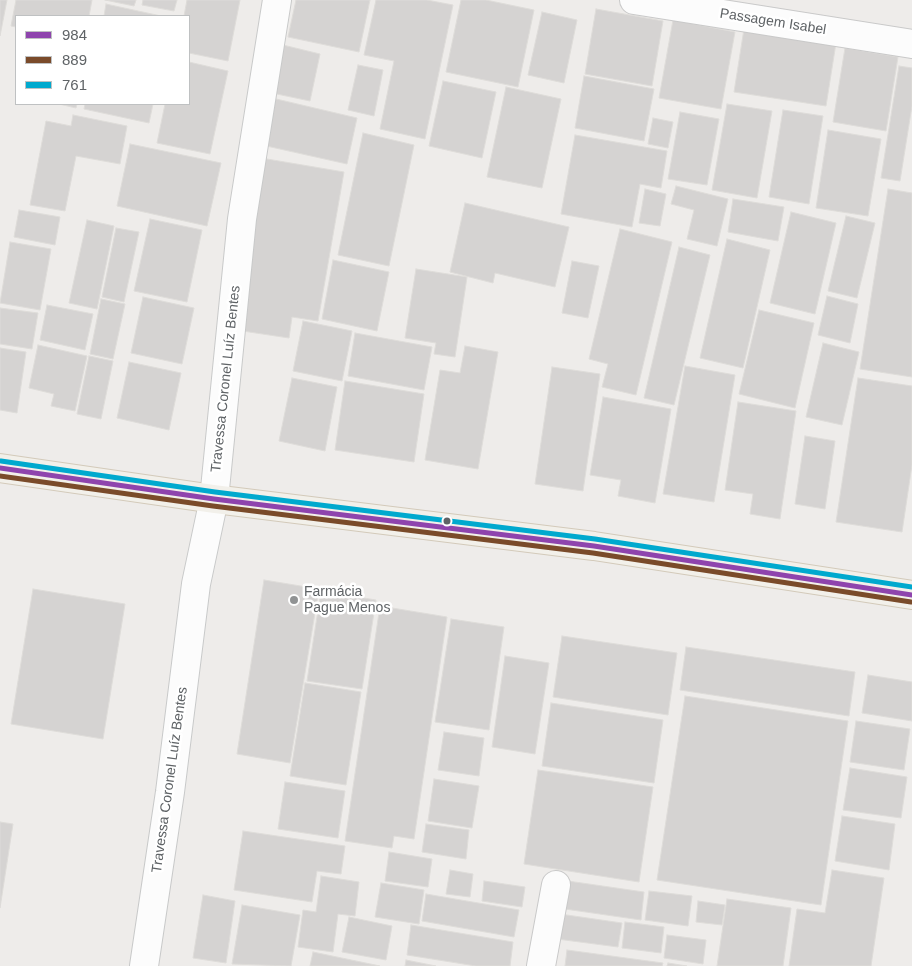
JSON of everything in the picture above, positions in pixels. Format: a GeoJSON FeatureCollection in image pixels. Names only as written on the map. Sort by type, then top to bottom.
{"type":"FeatureCollection","features":[{"type":"Feature","properties":{"kind":"main road"},"geometry":{"type":"LineString","coordinates":[[0,468],[214,498],[594,546],[912,595]]}},
{"type":"Feature","properties":{"kind":"street","name":"Travessa Coronel Luíz Bentes"},"geometry":{"type":"LineString","coordinates":[[144,966],[170,792],[196,584],[214,498],[242,219],[277,0]]}},
{"type":"Feature","properties":{"kind":"street","name":"Passagem Isabel"},"geometry":{"type":"LineString","coordinates":[[634,0],[912,44]]}},
{"type":"Feature","properties":{"kind":"street"},"geometry":{"type":"LineString","coordinates":[[541,966],[556,885]]}},
{"type":"Feature","properties":{"kind":"building"},"geometry":{"type":"Polygon","coordinates":[[[0,0],[7,0],[0,36],[0,0]]]}},
{"type":"Feature","properties":{"kind":"building"},"geometry":{"type":"Polygon","coordinates":[[[16,0],[92,0],[89,15],[15,15],[15,27],[11,26],[16,0]]]}},
{"type":"Feature","properties":{"kind":"building"},"geometry":{"type":"Polygon","coordinates":[[[105,0],[136,0],[134,6],[105,0]]]}},
{"type":"Feature","properties":{"kind":"building"},"geometry":{"type":"Polygon","coordinates":[[[143,0],[177,0],[174,11],[142,5],[143,0]]]}},
{"type":"Feature","properties":{"kind":"building"},"geometry":{"type":"Polygon","coordinates":[[[187,0],[240,0],[228,61],[190,53],[190,15],[184,15],[187,0]]]}},
{"type":"Feature","properties":{"kind":"building"},"geometry":{"type":"Polygon","coordinates":[[[296,0],[370,0],[359,52],[288,37],[296,0]]]}},
{"type":"Feature","properties":{"kind":"building"},"geometry":{"type":"Polygon","coordinates":[[[376,0],[427,0],[453,5],[425,139],[380,129],[394,61],[364,55],[376,0]]]}},
{"type":"Feature","properties":{"kind":"building"},"geometry":{"type":"Polygon","coordinates":[[[461,0],[486,0],[534,10],[518,87],[446,72],[461,0]]]}},
{"type":"Feature","properties":{"kind":"building"},"geometry":{"type":"Polygon","coordinates":[[[106,4],[156,15],[104,15],[106,4]]]}},
{"type":"Feature","properties":{"kind":"building"},"geometry":{"type":"Polygon","coordinates":[[[596,9],[663,21],[652,86],[585,74],[596,9]]]}},
{"type":"Feature","properties":{"kind":"building"},"geometry":{"type":"Polygon","coordinates":[[[542,12],[577,20],[564,83],[528,75],[542,12]]]}},
{"type":"Feature","properties":{"kind":"building"},"geometry":{"type":"Polygon","coordinates":[[[673,20],[735,32],[721,109],[659,98],[673,20]]]}},
{"type":"Feature","properties":{"kind":"building"},"geometry":{"type":"Polygon","coordinates":[[[744,29],[836,43],[826,106],[734,92],[744,29]]]}},
{"type":"Feature","properties":{"kind":"building"},"geometry":{"type":"Polygon","coordinates":[[[283,45],[320,54],[310,101],[272,93],[283,45]]]}},
{"type":"Feature","properties":{"kind":"building"},"geometry":{"type":"Polygon","coordinates":[[[845,48],[898,57],[886,131],[833,122],[845,48]]]}},
{"type":"Feature","properties":{"kind":"building"},"geometry":{"type":"Polygon","coordinates":[[[190,62],[228,71],[210,154],[157,143],[165,105],[190,105],[190,62]]]}},
{"type":"Feature","properties":{"kind":"building"},"geometry":{"type":"Polygon","coordinates":[[[358,65],[383,70],[374,116],[348,110],[358,65]]]}},
{"type":"Feature","properties":{"kind":"building"},"geometry":{"type":"Polygon","coordinates":[[[899,66],[912,68],[912,106],[900,181],[881,178],[899,66]]]}},
{"type":"Feature","properties":{"kind":"building"},"geometry":{"type":"Polygon","coordinates":[[[584,76],[654,89],[644,141],[575,128],[584,76]]]}},
{"type":"Feature","properties":{"kind":"building"},"geometry":{"type":"Polygon","coordinates":[[[443,81],[496,92],[482,158],[429,146],[443,81]]]}},
{"type":"Feature","properties":{"kind":"building"},"geometry":{"type":"Polygon","coordinates":[[[506,87],[561,99],[542,188],[487,177],[506,87]]]}},
{"type":"Feature","properties":{"kind":"building"},"geometry":{"type":"Polygon","coordinates":[[[272,98],[357,118],[347,164],[262,145],[272,98]]]}},
{"type":"Feature","properties":{"kind":"building"},"geometry":{"type":"Polygon","coordinates":[[[727,104],[772,111],[757,198],[712,190],[727,104]]]}},
{"type":"Feature","properties":{"kind":"building"},"geometry":{"type":"Polygon","coordinates":[[[63,105],[77,105],[76,108],[63,105]]]}},
{"type":"Feature","properties":{"kind":"building"},"geometry":{"type":"Polygon","coordinates":[[[85,105],[153,105],[149,123],[84,109],[85,105]]]}},
{"type":"Feature","properties":{"kind":"building"},"geometry":{"type":"Polygon","coordinates":[[[783,110],[823,116],[809,204],[769,197],[783,110]]]}},
{"type":"Feature","properties":{"kind":"building"},"geometry":{"type":"Polygon","coordinates":[[[680,112],[719,119],[707,185],[668,179],[680,112]]]}},
{"type":"Feature","properties":{"kind":"building"},"geometry":{"type":"Polygon","coordinates":[[[73,115],[127,126],[120,164],[76,156],[65,211],[30,205],[46,121],[71,126],[73,115]]]}},
{"type":"Feature","properties":{"kind":"building"},"geometry":{"type":"Polygon","coordinates":[[[653,118],[673,122],[668,148],[648,144],[653,118]]]}},
{"type":"Feature","properties":{"kind":"building"},"geometry":{"type":"Polygon","coordinates":[[[828,130],[881,139],[868,216],[816,208],[828,130]]]}},
{"type":"Feature","properties":{"kind":"building"},"geometry":{"type":"Polygon","coordinates":[[[363,133],[414,145],[389,266],[338,255],[363,133]]]}},
{"type":"Feature","properties":{"kind":"building"},"geometry":{"type":"Polygon","coordinates":[[[575,135],[667,151],[661,188],[640,184],[632,227],[561,214],[575,135]]]}},
{"type":"Feature","properties":{"kind":"building"},"geometry":{"type":"Polygon","coordinates":[[[130,144],[221,163],[207,226],[117,206],[130,144]]]}},
{"type":"Feature","properties":{"kind":"building"},"geometry":{"type":"Polygon","coordinates":[[[261,158],[344,172],[318,321],[292,317],[289,338],[236,330],[261,158]]]}},
{"type":"Feature","properties":{"kind":"building"},"geometry":{"type":"Polygon","coordinates":[[[676,186],[728,199],[717,246],[687,239],[694,210],[671,204],[676,186]]]}},
{"type":"Feature","properties":{"kind":"building"},"geometry":{"type":"Polygon","coordinates":[[[645,189],[666,194],[660,226],[639,223],[645,189]]]}},
{"type":"Feature","properties":{"kind":"building"},"geometry":{"type":"Polygon","coordinates":[[[888,189],[912,193],[912,377],[860,369],[888,189]]]}},
{"type":"Feature","properties":{"kind":"building"},"geometry":{"type":"Polygon","coordinates":[[[733,199],[784,207],[778,241],[728,232],[733,199]]]}},
{"type":"Feature","properties":{"kind":"building"},"geometry":{"type":"Polygon","coordinates":[[[465,203],[569,227],[555,287],[495,273],[493,283],[450,272],[465,203]]]}},
{"type":"Feature","properties":{"kind":"building"},"geometry":{"type":"Polygon","coordinates":[[[19,210],[60,217],[55,245],[14,237],[19,210]]]}},
{"type":"Feature","properties":{"kind":"building"},"geometry":{"type":"Polygon","coordinates":[[[791,212],[836,223],[815,314],[770,303],[791,212]]]}},
{"type":"Feature","properties":{"kind":"building"},"geometry":{"type":"Polygon","coordinates":[[[846,216],[875,223],[857,298],[828,291],[846,216]]]}},
{"type":"Feature","properties":{"kind":"building"},"geometry":{"type":"Polygon","coordinates":[[[150,219],[202,230],[187,302],[134,291],[150,219]]]}},
{"type":"Feature","properties":{"kind":"building"},"geometry":{"type":"Polygon","coordinates":[[[87,220],[114,226],[97,309],[69,303],[87,220]]]}},
{"type":"Feature","properties":{"kind":"building"},"geometry":{"type":"Polygon","coordinates":[[[116,228],[139,232],[124,302],[102,297],[116,228]]]}},
{"type":"Feature","properties":{"kind":"building"},"geometry":{"type":"Polygon","coordinates":[[[620,229],[672,242],[636,395],[602,387],[608,364],[589,359],[620,229]]]}},
{"type":"Feature","properties":{"kind":"building"},"geometry":{"type":"Polygon","coordinates":[[[727,239],[770,250],[743,368],[700,358],[727,239]]]}},
{"type":"Feature","properties":{"kind":"building"},"geometry":{"type":"Polygon","coordinates":[[[10,242],[51,249],[40,310],[0,303],[10,242]]]}},
{"type":"Feature","properties":{"kind":"building"},"geometry":{"type":"Polygon","coordinates":[[[679,247],[710,255],[674,405],[644,398],[679,247]]]}},
{"type":"Feature","properties":{"kind":"building"},"geometry":{"type":"Polygon","coordinates":[[[333,260],[389,272],[377,331],[322,319],[333,260]]]}},
{"type":"Feature","properties":{"kind":"building"},"geometry":{"type":"Polygon","coordinates":[[[572,261],[599,266],[588,318],[562,313],[572,261]]]}},
{"type":"Feature","properties":{"kind":"building"},"geometry":{"type":"Polygon","coordinates":[[[416,269],[467,277],[455,357],[434,354],[436,343],[405,338],[416,269]]]}},
{"type":"Feature","properties":{"kind":"building"},"geometry":{"type":"Polygon","coordinates":[[[827,296],[858,304],[850,343],[818,335],[827,296]]]}},
{"type":"Feature","properties":{"kind":"building"},"geometry":{"type":"Polygon","coordinates":[[[143,297],[194,308],[182,364],[131,353],[143,297]]]}},
{"type":"Feature","properties":{"kind":"building"},"geometry":{"type":"Polygon","coordinates":[[[101,299],[125,304],[113,359],[90,354],[101,299]]]}},
{"type":"Feature","properties":{"kind":"building"},"geometry":{"type":"Polygon","coordinates":[[[47,305],[93,314],[85,350],[40,340],[47,305]]]}},
{"type":"Feature","properties":{"kind":"building"},"geometry":{"type":"Polygon","coordinates":[[[0,308],[38,313],[32,349],[0,344],[0,308]]]}},
{"type":"Feature","properties":{"kind":"building"},"geometry":{"type":"Polygon","coordinates":[[[759,310],[814,323],[795,408],[739,394],[759,310]]]}},
{"type":"Feature","properties":{"kind":"building"},"geometry":{"type":"Polygon","coordinates":[[[303,321],[352,331],[342,381],[293,371],[303,321]]]}},
{"type":"Feature","properties":{"kind":"building"},"geometry":{"type":"Polygon","coordinates":[[[355,333],[432,347],[424,390],[348,376],[355,333]]]}},
{"type":"Feature","properties":{"kind":"building"},"geometry":{"type":"Polygon","coordinates":[[[823,343],[859,352],[842,425],[806,417],[823,343]]]}},
{"type":"Feature","properties":{"kind":"building"},"geometry":{"type":"Polygon","coordinates":[[[38,345],[87,356],[75,411],[51,406],[54,394],[29,388],[38,345]]]}},
{"type":"Feature","properties":{"kind":"building"},"geometry":{"type":"Polygon","coordinates":[[[465,346],[498,352],[478,469],[425,460],[440,370],[460,373],[465,346]]]}},
{"type":"Feature","properties":{"kind":"building"},"geometry":{"type":"Polygon","coordinates":[[[0,348],[26,352],[17,413],[0,410],[0,348]]]}},
{"type":"Feature","properties":{"kind":"building"},"geometry":{"type":"Polygon","coordinates":[[[89,356],[113,361],[101,419],[77,414],[89,356]]]}},
{"type":"Feature","properties":{"kind":"building"},"geometry":{"type":"Polygon","coordinates":[[[129,362],[181,373],[169,430],[117,418],[129,362]]]}},
{"type":"Feature","properties":{"kind":"building"},"geometry":{"type":"Polygon","coordinates":[[[685,366],[735,375],[714,502],[663,494],[685,366]]]}},
{"type":"Feature","properties":{"kind":"building"},"geometry":{"type":"Polygon","coordinates":[[[552,367],[600,374],[583,491],[535,484],[552,367]]]}},
{"type":"Feature","properties":{"kind":"building"},"geometry":{"type":"Polygon","coordinates":[[[292,378],[337,387],[325,451],[279,441],[292,378]]]}},
{"type":"Feature","properties":{"kind":"building"},"geometry":{"type":"Polygon","coordinates":[[[858,378],[912,386],[912,465],[902,532],[836,522],[858,378]]]}},
{"type":"Feature","properties":{"kind":"building"},"geometry":{"type":"Polygon","coordinates":[[[345,381],[424,394],[414,462],[335,450],[345,381]]]}},
{"type":"Feature","properties":{"kind":"building"},"geometry":{"type":"Polygon","coordinates":[[[603,397],[671,409],[655,503],[618,496],[621,480],[590,475],[603,397]]]}},
{"type":"Feature","properties":{"kind":"building"},"geometry":{"type":"Polygon","coordinates":[[[738,402],[796,411],[780,519],[750,514],[753,494],[725,490],[738,402]]]}},
{"type":"Feature","properties":{"kind":"building"},"geometry":{"type":"Polygon","coordinates":[[[805,436],[835,441],[825,509],[795,504],[805,436]]]}},
{"type":"Feature","properties":{"kind":"building"},"geometry":{"type":"Polygon","coordinates":[[[264,580],[319,589],[290,763],[237,754],[264,580]]]}},
{"type":"Feature","properties":{"kind":"building"},"geometry":{"type":"Polygon","coordinates":[[[33,589],[125,604],[103,739],[11,724],[33,589]]]}},
{"type":"Feature","properties":{"kind":"building"},"geometry":{"type":"Polygon","coordinates":[[[321,591],[376,600],[362,689],[307,681],[321,591]]]}},
{"type":"Feature","properties":{"kind":"building"},"geometry":{"type":"Polygon","coordinates":[[[380,606],[447,617],[414,839],[394,836],[392,848],[345,841],[380,606]]]}},
{"type":"Feature","properties":{"kind":"building"},"geometry":{"type":"Polygon","coordinates":[[[451,619],[504,627],[489,730],[435,722],[451,619]]]}},
{"type":"Feature","properties":{"kind":"building"},"geometry":{"type":"Polygon","coordinates":[[[562,636],[677,653],[668,715],[553,697],[562,636]]]}},
{"type":"Feature","properties":{"kind":"building"},"geometry":{"type":"Polygon","coordinates":[[[686,647],[855,672],[849,716],[680,690],[686,647]]]}},
{"type":"Feature","properties":{"kind":"building"},"geometry":{"type":"Polygon","coordinates":[[[505,656],[549,663],[535,754],[492,747],[505,656]]]}},
{"type":"Feature","properties":{"kind":"building"},"geometry":{"type":"Polygon","coordinates":[[[868,675],[912,682],[912,721],[862,713],[868,675]]]}},
{"type":"Feature","properties":{"kind":"building"},"geometry":{"type":"Polygon","coordinates":[[[305,683],[361,692],[346,785],[290,776],[305,683]]]}},
{"type":"Feature","properties":{"kind":"building"},"geometry":{"type":"Polygon","coordinates":[[[685,696],[848,721],[821,905],[657,880],[685,696]]]}},
{"type":"Feature","properties":{"kind":"building"},"geometry":{"type":"Polygon","coordinates":[[[551,703],[663,720],[654,783],[542,766],[551,703]]]}},
{"type":"Feature","properties":{"kind":"building"},"geometry":{"type":"Polygon","coordinates":[[[856,721],[910,729],[904,770],[850,762],[856,721]]]}},
{"type":"Feature","properties":{"kind":"building"},"geometry":{"type":"Polygon","coordinates":[[[444,732],[484,738],[479,776],[438,770],[444,732]]]}},
{"type":"Feature","properties":{"kind":"building"},"geometry":{"type":"Polygon","coordinates":[[[850,768],[907,777],[901,818],[843,810],[850,768]]]}},
{"type":"Feature","properties":{"kind":"building"},"geometry":{"type":"Polygon","coordinates":[[[538,770],[653,787],[639,882],[524,864],[538,770]]]}},
{"type":"Feature","properties":{"kind":"building"},"geometry":{"type":"Polygon","coordinates":[[[434,779],[479,786],[472,828],[428,821],[434,779]]]}},
{"type":"Feature","properties":{"kind":"building"},"geometry":{"type":"Polygon","coordinates":[[[285,782],[345,791],[338,838],[278,829],[285,782]]]}},
{"type":"Feature","properties":{"kind":"building"},"geometry":{"type":"Polygon","coordinates":[[[842,816],[895,824],[889,870],[835,861],[842,816]]]}},
{"type":"Feature","properties":{"kind":"building"},"geometry":{"type":"Polygon","coordinates":[[[0,822],[13,824],[0,908],[0,822]]]}},
{"type":"Feature","properties":{"kind":"building"},"geometry":{"type":"Polygon","coordinates":[[[426,824],[469,830],[466,859],[422,852],[426,824]]]}},
{"type":"Feature","properties":{"kind":"building"},"geometry":{"type":"Polygon","coordinates":[[[243,831],[345,846],[341,874],[317,871],[312,902],[234,890],[243,831]]]}},
{"type":"Feature","properties":{"kind":"building"},"geometry":{"type":"Polygon","coordinates":[[[389,852],[432,859],[428,887],[385,881],[389,852]]]}},
{"type":"Feature","properties":{"kind":"building"},"geometry":{"type":"Polygon","coordinates":[[[450,870],[473,874],[470,897],[446,894],[450,870]]]}},
{"type":"Feature","properties":{"kind":"building"},"geometry":{"type":"Polygon","coordinates":[[[832,870],[884,878],[871,966],[789,966],[797,909],[825,913],[832,870]]]}},
{"type":"Feature","properties":{"kind":"building"},"geometry":{"type":"Polygon","coordinates":[[[321,876],[359,882],[355,916],[338,914],[333,952],[298,947],[303,910],[316,912],[321,876]]]}},
{"type":"Feature","properties":{"kind":"building"},"geometry":{"type":"Polygon","coordinates":[[[561,880],[644,892],[641,920],[558,908],[561,880]]]}},
{"type":"Feature","properties":{"kind":"building"},"geometry":{"type":"Polygon","coordinates":[[[484,881],[525,887],[522,907],[482,901],[484,881]]]}},
{"type":"Feature","properties":{"kind":"building"},"geometry":{"type":"Polygon","coordinates":[[[381,883],[424,890],[419,924],[375,917],[381,883]]]}},
{"type":"Feature","properties":{"kind":"building"},"geometry":{"type":"Polygon","coordinates":[[[649,891],[692,896],[688,926],[645,920],[649,891]]]}},
{"type":"Feature","properties":{"kind":"building"},"geometry":{"type":"Polygon","coordinates":[[[426,894],[519,910],[514,937],[422,921],[426,894]]]}},
{"type":"Feature","properties":{"kind":"building"},"geometry":{"type":"Polygon","coordinates":[[[203,895],[235,901],[226,963],[193,958],[203,895]]]}},
{"type":"Feature","properties":{"kind":"building"},"geometry":{"type":"Polygon","coordinates":[[[727,899],[791,908],[783,966],[717,966],[727,899]]]}},
{"type":"Feature","properties":{"kind":"building"},"geometry":{"type":"Polygon","coordinates":[[[698,901],[725,905],[722,925],[696,922],[698,901]]]}},
{"type":"Feature","properties":{"kind":"building"},"geometry":{"type":"Polygon","coordinates":[[[242,905],[300,915],[291,966],[232,964],[242,905]]]}},
{"type":"Feature","properties":{"kind":"building"},"geometry":{"type":"Polygon","coordinates":[[[560,914],[622,923],[618,947],[557,939],[560,914]]]}},
{"type":"Feature","properties":{"kind":"building"},"geometry":{"type":"Polygon","coordinates":[[[349,917],[392,926],[386,960],[342,952],[349,917]]]}},
{"type":"Feature","properties":{"kind":"building"},"geometry":{"type":"Polygon","coordinates":[[[625,922],[664,927],[661,953],[622,948],[625,922]]]}},
{"type":"Feature","properties":{"kind":"building"},"geometry":{"type":"Polygon","coordinates":[[[411,925],[513,942],[510,966],[476,966],[407,955],[411,925]]]}},
{"type":"Feature","properties":{"kind":"building"},"geometry":{"type":"Polygon","coordinates":[[[667,935],[706,940],[703,964],[664,958],[667,935]]]}},
{"type":"Feature","properties":{"kind":"building"},"geometry":{"type":"Polygon","coordinates":[[[567,950],[663,963],[662,966],[565,966],[567,950]]]}},
{"type":"Feature","properties":{"kind":"building"},"geometry":{"type":"Polygon","coordinates":[[[313,952],[380,966],[310,966],[313,952]]]}},
{"type":"Feature","properties":{"kind":"building"},"geometry":{"type":"Polygon","coordinates":[[[406,960],[436,966],[405,966],[406,960]]]}},
{"type":"Feature","properties":{"kind":"building"},"geometry":{"type":"Polygon","coordinates":[[[668,963],[687,966],[667,966],[668,963]]]}},
{"type":"Feature","properties":{"kind":"transit line","name":"761"},"geometry":{"type":"LineString","coordinates":[[1,461],[215,492],[595,539],[912,587]]}},
{"type":"Feature","properties":{"kind":"transit line","name":"984"},"geometry":{"type":"LineString","coordinates":[[0,468],[214,499],[594,546],[912,595]]}},
{"type":"Feature","properties":{"kind":"transit line","name":"889"},"geometry":{"type":"LineString","coordinates":[[0,476],[213,506],[593,553],[911,602]]}},
{"type":"Feature","properties":{"kind":"place","name":"Farmácia Pague Menos"},"geometry":{"type":"Point","coordinates":[294,600]}}]}
